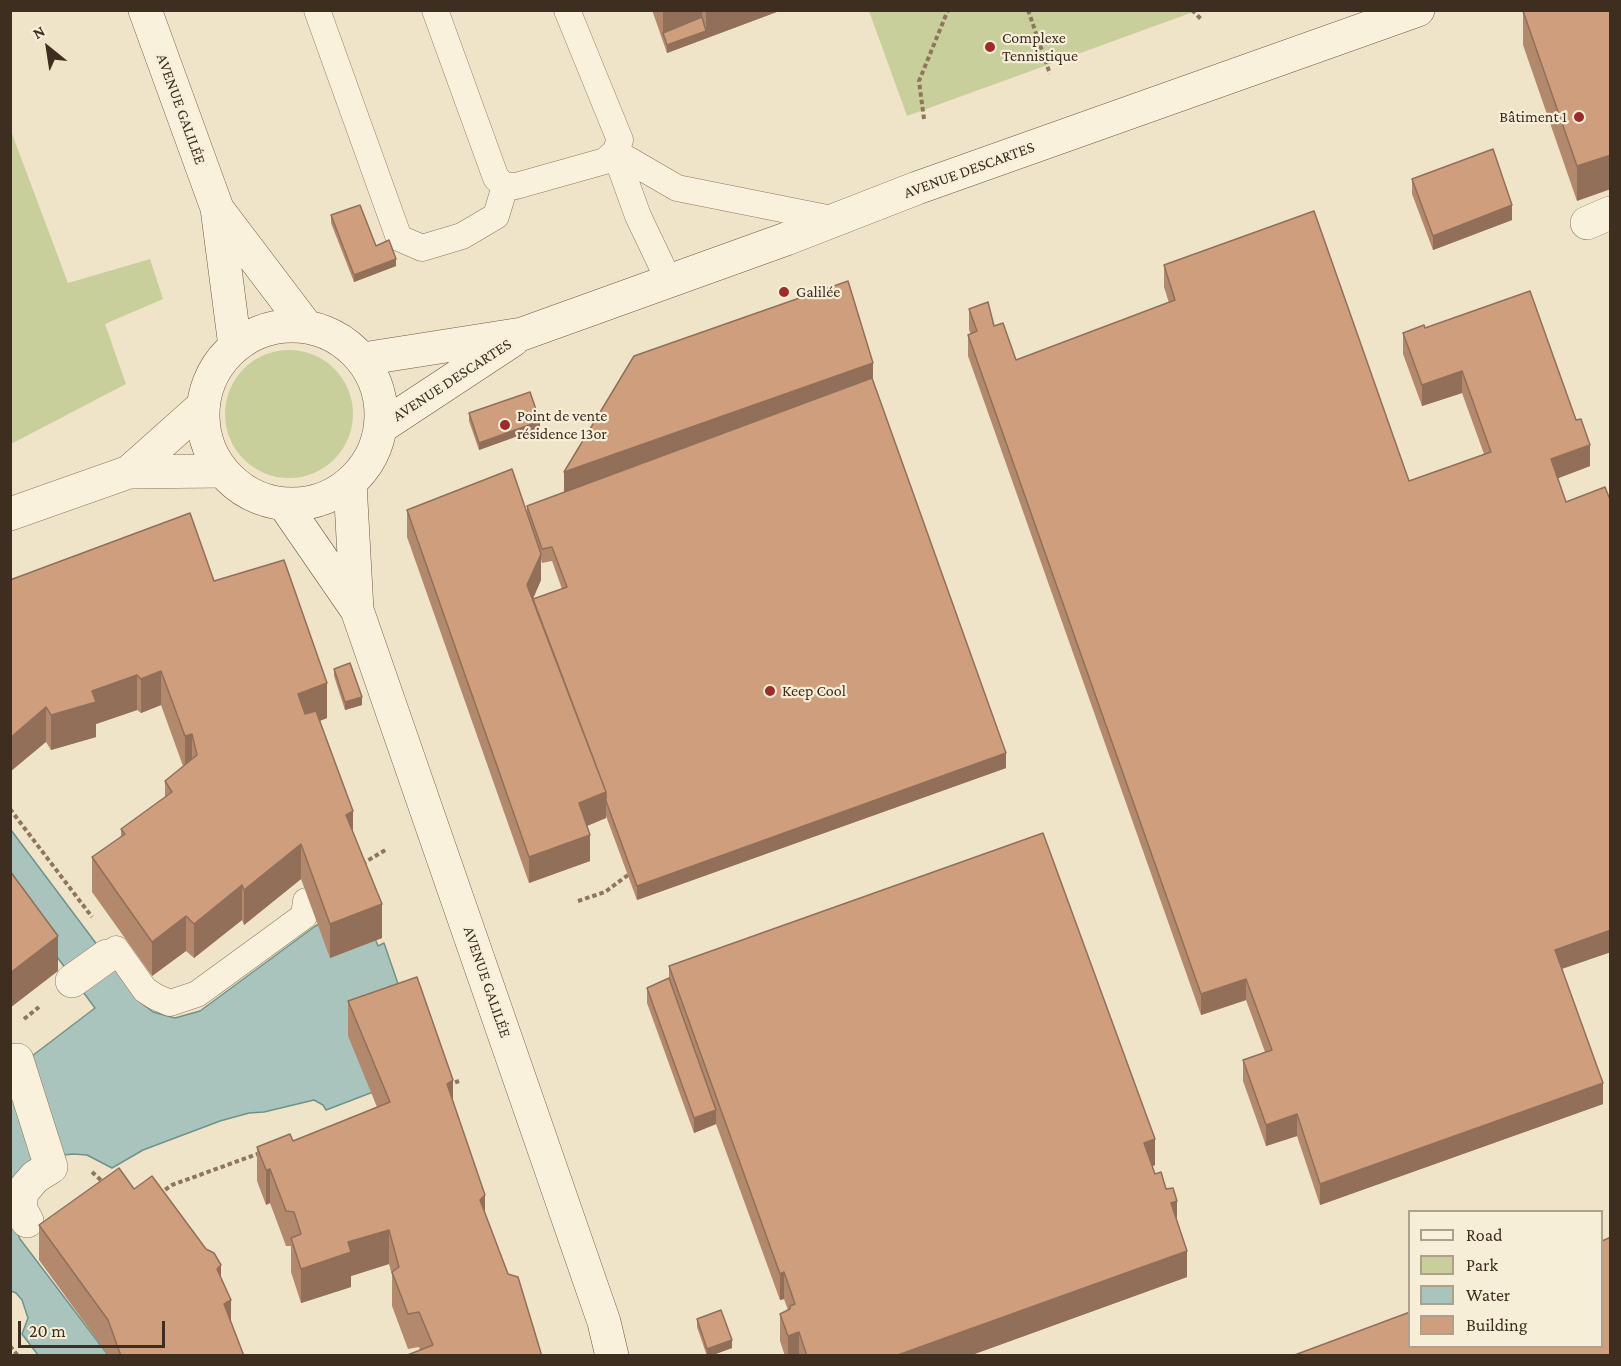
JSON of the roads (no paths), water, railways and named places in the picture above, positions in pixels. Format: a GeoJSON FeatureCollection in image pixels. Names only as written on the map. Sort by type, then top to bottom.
{"type":"FeatureCollection","features":[{"type":"Feature","properties":{"kind":"main road","name":"AVENUE GALILÉE"},"geometry":{"type":"LineString","coordinates":[[145,10],[217,208],[235,346]]}},
{"type":"Feature","properties":{"kind":"main road","name":"AVENUE DESCARTES"},"geometry":{"type":"LineString","coordinates":[[363,359],[522,334],[837,220],[917,188],[1418,10]]}},
{"type":"Feature","properties":{"kind":"main road","name":"AVENUE GALILÉE"},"geometry":{"type":"LineString","coordinates":[[217,208],[306,326]]}},
{"type":"Feature","properties":{"kind":"main road"},"geometry":{"type":"LineString","coordinates":[[280,326],[306,326],[327,332],[346,343],[363,359],[375,380],[381,402],[381,427],[375,448],[365,467],[350,483],[330,496],[308,503],[284,504],[261,498],[240,488],[222,471],[210,452],[204,429],[203,406],[208,384],[219,363],[235,346],[256,333],[280,326]]}},
{"type":"Feature","properties":{"kind":"main road","name":"AVENUE DESCARTES"},"geometry":{"type":"LineString","coordinates":[[381,427],[522,334]]}},
{"type":"Feature","properties":{"kind":"main road"},"geometry":{"type":"LineString","coordinates":[[129,472],[203,406]]}},
{"type":"Feature","properties":{"kind":"main road"},"geometry":{"type":"LineString","coordinates":[[10,514],[129,472],[222,471]]}},
{"type":"Feature","properties":{"kind":"main road","name":"AVENUE GALILÉE"},"geometry":{"type":"LineString","coordinates":[[350,483],[357,610]]}},
{"type":"Feature","properties":{"kind":"main road","name":"AVENUE GALILÉE"},"geometry":{"type":"LineString","coordinates":[[284,504],[357,610],[604,1322],[612,1356]]}},
{"type":"Feature","properties":{"kind":"main road"},"geometry":{"type":"LineString","coordinates":[[72,981],[111,952]]}},
{"type":"Feature","properties":{"kind":"main road"},"geometry":{"type":"LineString","coordinates":[[16,1060],[51,1167],[35,1177],[22,1192],[20,1208],[27,1221]]}},
{"type":"Feature","properties":{"kind":"lane"},"geometry":{"type":"LineString","coordinates":[[318,10],[399,238],[422,248],[462,236],[496,216],[505,186]]}},
{"type":"Feature","properties":{"kind":"lane"},"geometry":{"type":"LineString","coordinates":[[435,10],[496,178],[505,186],[516,186],[605,161],[615,152],[620,140],[567,10]]}},
{"type":"Feature","properties":{"kind":"lane"},"geometry":{"type":"LineString","coordinates":[[615,152],[677,188],[837,220]]}},
{"type":"Feature","properties":{"kind":"lane"},"geometry":{"type":"LineString","coordinates":[[615,152],[638,216],[669,281]]}},
{"type":"Feature","properties":{"kind":"lane"},"geometry":{"type":"LineString","coordinates":[[111,952],[146,990],[170,1003],[197,994],[304,916],[306,901]]}},
{"type":"Feature","properties":{"kind":"water"},"geometry":{"type":"Polygon","coordinates":[[[11,830],[140,1002],[153,1012],[175,1018],[200,1011],[314,927],[359,898],[378,946],[384,943],[428,1071],[326,1110],[323,1105],[314,1100],[220,1121],[143,1150],[112,1168],[87,1155],[64,1155],[11,1202],[11,1072],[95,1008],[11,895],[11,830]]]}},
{"type":"Feature","properties":{"kind":"water"},"geometry":{"type":"Polygon","coordinates":[[[10,1213],[20,1239],[108,1355],[38,1355],[22,1334],[28,1318],[22,1300],[11,1291],[10,1213]]]}},
{"type":"Feature","properties":{"kind":"place","name":"Complexe Tennistique"},"geometry":{"type":"Point","coordinates":[990,47]}},
{"type":"Feature","properties":{"kind":"place","name":"Bâtiment 1"},"geometry":{"type":"Point","coordinates":[1579,117]}},
{"type":"Feature","properties":{"kind":"place","name":"Galilée"},"geometry":{"type":"Point","coordinates":[784,292]}},
{"type":"Feature","properties":{"kind":"place","name":"Point de vente résidence 13or"},"geometry":{"type":"Point","coordinates":[505,425]}},
{"type":"Feature","properties":{"kind":"place","name":"Keep Cool"},"geometry":{"type":"Point","coordinates":[770,691]}}]}
